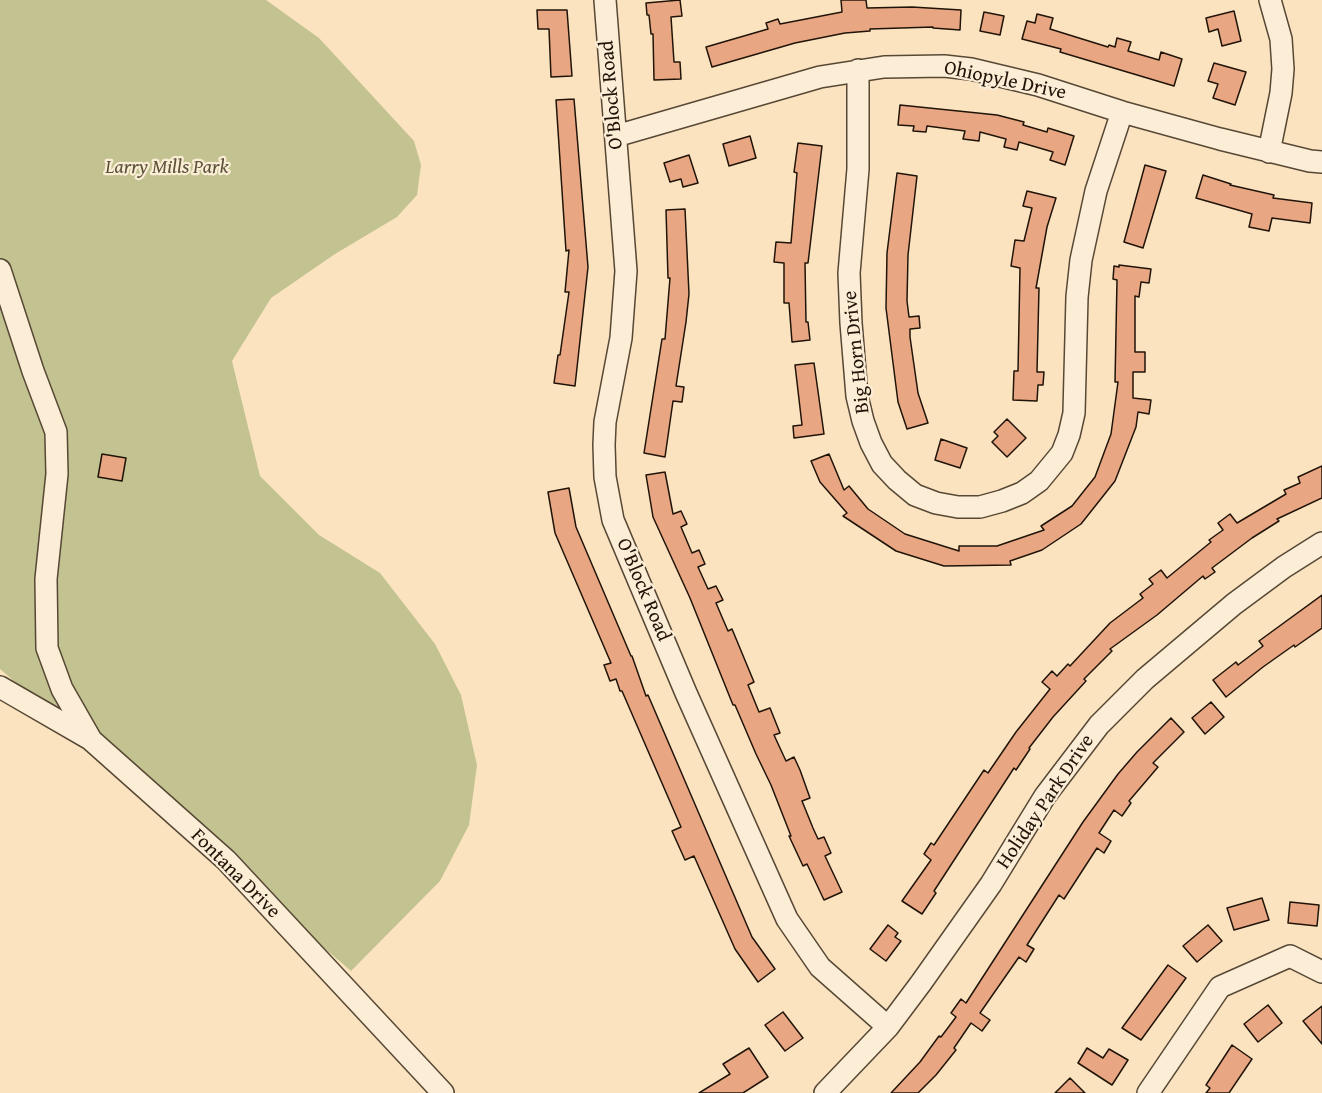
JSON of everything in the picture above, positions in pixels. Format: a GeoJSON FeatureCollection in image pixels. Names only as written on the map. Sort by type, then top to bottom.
{"type":"FeatureCollection","features":[{"type":"Feature","properties":{"kind":"street","name":"O'Block Road"},"geometry":{"type":"LineString","coordinates":[[604,0],[626,271],[621,338],[607,414],[604,445],[605,477],[613,520],[686,693],[787,919],[820,968],[888,1027]]}},
{"type":"Feature","properties":{"kind":"street"},"geometry":{"type":"LineString","coordinates":[[1269,152],[1281,93],[1283,69],[1281,39],[1270,0]]}},
{"type":"Feature","properties":{"kind":"street","name":"Ohiopyle Drive"},"geometry":{"type":"LineString","coordinates":[[616,136],[820,77],[858,70],[917,66],[971,69],[1038,85],[1122,112],[1269,152],[1322,162]]}},
{"type":"Feature","properties":{"kind":"street","name":"Big Horn Drive"},"geometry":{"type":"LineString","coordinates":[[858,70],[858,169],[849,273],[857,396],[871,443],[882,464],[915,495],[936,503],[958,507],[980,507],[1022,493],[1039,481],[1062,453],[1074,413],[1077,297],[1081,260],[1096,191],[1122,112]]}},
{"type":"Feature","properties":{"kind":"street"},"geometry":{"type":"LineString","coordinates":[[0,270],[33,371],[56,432],[57,474],[46,579],[47,648],[62,689],[90,739]]}},
{"type":"Feature","properties":{"kind":"street","name":"Holiday Park Drive"},"geometry":{"type":"LineString","coordinates":[[888,1027],[991,884],[1045,796],[1099,725],[1145,679],[1234,604],[1284,567],[1322,543]]}},
{"type":"Feature","properties":{"kind":"street","name":"Fontana Drive"},"geometry":{"type":"LineString","coordinates":[[0,687],[90,739],[226,860],[443,1093]]}},
{"type":"Feature","properties":{"kind":"street"},"geometry":{"type":"LineString","coordinates":[[1148,1093],[1220,987],[1290,956],[1322,972]]}},
{"type":"Feature","properties":{"kind":"street"},"geometry":{"type":"LineString","coordinates":[[825,1093],[888,1027]]}},
{"type":"Feature","properties":{"kind":"green space","name":"Larry Mills Park"},"geometry":{"type":"Polygon","coordinates":[[[0,0],[266,0],[319,38],[414,141],[421,165],[417,195],[397,217],[335,254],[271,298],[232,361],[260,476],[319,535],[380,573],[435,644],[461,695],[477,765],[469,825],[440,881],[351,971],[0,669],[0,0]]]}},
{"type":"Feature","properties":{"kind":"building"},"geometry":{"type":"Polygon","coordinates":[[[680,0],[682,16],[671,17],[674,62],[680,62],[681,79],[654,80],[653,34],[651,34],[646,3],[680,0]]]}},
{"type":"Feature","properties":{"kind":"building"},"geometry":{"type":"Polygon","coordinates":[[[841,0],[866,0],[867,8],[912,7],[961,10],[960,30],[933,27],[870,29],[870,31],[845,33],[795,43],[712,67],[706,47],[768,29],[766,23],[778,19],[780,24],[842,12],[841,0]]]}},
{"type":"Feature","properties":{"kind":"building"},"geometry":{"type":"Polygon","coordinates":[[[537,10],[567,10],[572,76],[551,77],[549,29],[538,29],[537,10]]]}},
{"type":"Feature","properties":{"kind":"building"},"geometry":{"type":"Polygon","coordinates":[[[1234,11],[1241,41],[1222,46],[1218,29],[1209,32],[1206,18],[1234,11]]]}},
{"type":"Feature","properties":{"kind":"building"},"geometry":{"type":"Polygon","coordinates":[[[984,12],[1004,16],[1000,35],[980,31],[984,12]]]}},
{"type":"Feature","properties":{"kind":"building"},"geometry":{"type":"Polygon","coordinates":[[[1037,14],[1053,18],[1050,29],[1108,47],[1109,45],[1115,47],[1117,38],[1131,42],[1128,51],[1159,60],[1161,52],[1182,59],[1174,86],[1060,52],[1061,49],[1022,39],[1027,21],[1035,23],[1037,14]]]}},
{"type":"Feature","properties":{"kind":"building"},"geometry":{"type":"Polygon","coordinates":[[[1214,63],[1246,72],[1235,105],[1213,98],[1218,84],[1208,81],[1214,63]]]}},
{"type":"Feature","properties":{"kind":"building"},"geometry":{"type":"Polygon","coordinates":[[[574,99],[588,267],[575,386],[554,383],[569,292],[565,292],[569,250],[566,251],[556,100],[574,99]]]}},
{"type":"Feature","properties":{"kind":"building"},"geometry":{"type":"Polygon","coordinates":[[[900,105],[997,115],[1024,122],[1023,125],[1047,132],[1048,128],[1074,136],[1065,165],[1050,160],[1053,152],[1019,142],[1017,150],[1004,147],[1006,139],[980,132],[979,141],[963,139],[965,131],[927,126],[926,132],[913,131],[914,126],[898,125],[900,105]]]}},
{"type":"Feature","properties":{"kind":"building"},"geometry":{"type":"Polygon","coordinates":[[[750,136],[756,158],[729,166],[723,144],[750,136]]]}},
{"type":"Feature","properties":{"kind":"building"},"geometry":{"type":"Polygon","coordinates":[[[798,143],[822,146],[808,263],[805,263],[806,322],[808,322],[810,340],[792,342],[789,303],[784,303],[784,263],[774,262],[776,242],[791,243],[797,173],[794,172],[798,143]]]}},
{"type":"Feature","properties":{"kind":"building"},"geometry":{"type":"Polygon","coordinates":[[[689,155],[698,183],[683,187],[681,179],[670,182],[664,163],[689,155]]]}},
{"type":"Feature","properties":{"kind":"building"},"geometry":{"type":"Polygon","coordinates":[[[1145,165],[1166,171],[1143,248],[1124,242],[1145,165]]]}},
{"type":"Feature","properties":{"kind":"building"},"geometry":{"type":"Polygon","coordinates":[[[897,173],[917,176],[908,255],[907,301],[909,317],[919,316],[920,328],[910,329],[910,337],[918,393],[928,423],[907,429],[898,402],[886,308],[887,253],[897,173]]]}},
{"type":"Feature","properties":{"kind":"building"},"geometry":{"type":"Polygon","coordinates":[[[1203,175],[1230,185],[1274,195],[1273,198],[1312,203],[1310,223],[1272,218],[1269,231],[1249,227],[1252,214],[1196,198],[1203,175]]]}},
{"type":"Feature","properties":{"kind":"building"},"geometry":{"type":"Polygon","coordinates":[[[1027,191],[1056,198],[1047,227],[1036,288],[1039,288],[1037,372],[1044,372],[1043,385],[1038,385],[1037,401],[1013,400],[1014,371],[1018,371],[1020,268],[1011,266],[1015,240],[1024,241],[1032,208],[1023,206],[1027,191]]]}},
{"type":"Feature","properties":{"kind":"building"},"geometry":{"type":"Polygon","coordinates":[[[685,209],[689,294],[676,386],[684,387],[682,402],[673,401],[665,457],[644,453],[662,339],[665,339],[670,278],[668,278],[666,210],[685,209]]]}},
{"type":"Feature","properties":{"kind":"building"},"geometry":{"type":"Polygon","coordinates":[[[1119,265],[1151,269],[1149,283],[1141,282],[1139,297],[1135,296],[1135,352],[1145,352],[1145,372],[1133,372],[1133,398],[1151,400],[1149,414],[1138,412],[1136,427],[1115,481],[1081,524],[1042,550],[1010,561],[1011,565],[944,566],[896,551],[843,516],[847,513],[820,482],[811,461],[829,454],[844,490],[849,486],[868,509],[905,534],[959,551],[959,546],[997,546],[1044,530],[1041,526],[1072,506],[1095,477],[1111,434],[1118,382],[1115,382],[1117,280],[1113,279],[1114,266],[1119,267],[1119,265]]]}},
{"type":"Feature","properties":{"kind":"building"},"geometry":{"type":"Polygon","coordinates":[[[814,363],[824,434],[794,438],[793,426],[802,425],[795,365],[814,363]]]}},
{"type":"Feature","properties":{"kind":"building"},"geometry":{"type":"Polygon","coordinates":[[[1007,419],[1026,438],[1007,457],[992,442],[998,436],[994,432],[1007,419]]]}},
{"type":"Feature","properties":{"kind":"building"},"geometry":{"type":"Polygon","coordinates":[[[941,439],[967,448],[960,468],[935,460],[941,439]]]}},
{"type":"Feature","properties":{"kind":"building"},"geometry":{"type":"Polygon","coordinates":[[[102,454],[126,458],[122,481],[98,477],[102,454]]]}},
{"type":"Feature","properties":{"kind":"building"},"geometry":{"type":"Polygon","coordinates":[[[1322,466],[1322,498],[1277,519],[1279,521],[1212,568],[1215,572],[1205,579],[1203,576],[1157,615],[1110,649],[1112,651],[1084,679],[1086,681],[1053,717],[1029,748],[1016,770],[1014,768],[934,891],[936,893],[922,914],[902,901],[931,860],[924,854],[931,843],[934,845],[984,770],[988,773],[1016,732],[1050,689],[1042,682],[1052,671],[1057,676],[1068,664],[1070,666],[1110,623],[1143,598],[1140,594],[1153,584],[1149,579],[1161,570],[1167,578],[1211,542],[1209,540],[1223,530],[1218,523],[1230,514],[1237,523],[1286,494],[1284,490],[1300,483],[1298,477],[1322,466]]]}},
{"type":"Feature","properties":{"kind":"building"},"geometry":{"type":"Polygon","coordinates":[[[665,472],[673,514],[681,511],[687,524],[681,527],[692,553],[699,550],[705,564],[698,567],[708,589],[716,586],[723,600],[716,603],[728,631],[732,629],[754,682],[748,685],[759,712],[770,708],[780,733],[774,735],[786,761],[794,757],[800,770],[810,798],[802,801],[813,828],[818,839],[824,837],[831,853],[825,856],[842,892],[824,900],[807,864],[803,866],[789,836],[791,836],[771,785],[735,705],[733,705],[690,598],[653,517],[646,475],[665,472]]]}},
{"type":"Feature","properties":{"kind":"building"},"geometry":{"type":"Polygon","coordinates":[[[569,488],[576,527],[632,656],[646,696],[648,695],[752,937],[775,969],[758,982],[735,949],[694,856],[685,860],[672,831],[681,827],[622,691],[616,679],[610,681],[604,665],[611,663],[555,533],[548,492],[569,488]]]}},
{"type":"Feature","properties":{"kind":"building"},"geometry":{"type":"Polygon","coordinates":[[[1322,595],[1322,628],[1263,667],[1226,697],[1213,680],[1236,662],[1238,665],[1263,646],[1259,641],[1322,595]]]}},
{"type":"Feature","properties":{"kind":"building"},"geometry":{"type":"Polygon","coordinates":[[[1211,702],[1224,717],[1205,734],[1192,718],[1211,702]]]}},
{"type":"Feature","properties":{"kind":"building"},"geometry":{"type":"Polygon","coordinates":[[[1171,718],[1184,732],[1153,763],[1158,767],[1129,801],[1131,803],[1122,816],[1114,810],[1099,833],[1111,841],[1104,853],[1097,848],[1064,899],[1059,895],[1027,945],[1034,949],[1026,962],[1019,957],[980,1013],[990,1020],[982,1031],[971,1023],[954,1048],[956,1050],[918,1093],[891,1093],[920,1062],[956,1017],[951,1013],[961,999],[966,1003],[1083,822],[1118,774],[1171,718]]]}},
{"type":"Feature","properties":{"kind":"building"},"geometry":{"type":"Polygon","coordinates":[[[1262,898],[1269,920],[1234,930],[1227,908],[1262,898]]]}},
{"type":"Feature","properties":{"kind":"building"},"geometry":{"type":"Polygon","coordinates":[[[1290,902],[1319,905],[1317,926],[1288,923],[1290,902]]]}},
{"type":"Feature","properties":{"kind":"building"},"geometry":{"type":"Polygon","coordinates":[[[888,925],[898,933],[895,937],[901,941],[886,961],[870,949],[888,925]]]}},
{"type":"Feature","properties":{"kind":"building"},"geometry":{"type":"Polygon","coordinates":[[[1208,925],[1222,941],[1197,962],[1183,946],[1208,925]]]}},
{"type":"Feature","properties":{"kind":"building"},"geometry":{"type":"Polygon","coordinates":[[[1168,965],[1186,978],[1141,1040],[1122,1028],[1168,965]]]}},
{"type":"Feature","properties":{"kind":"building"},"geometry":{"type":"Polygon","coordinates":[[[1268,1005],[1282,1023],[1258,1042],[1244,1024],[1268,1005]]]}},
{"type":"Feature","properties":{"kind":"building"},"geometry":{"type":"Polygon","coordinates":[[[1322,1006],[1322,1044],[1303,1021],[1322,1006]]]}},
{"type":"Feature","properties":{"kind":"building"},"geometry":{"type":"Polygon","coordinates":[[[783,1012],[803,1038],[785,1051],[765,1025],[783,1012]]]}},
{"type":"Feature","properties":{"kind":"building"},"geometry":{"type":"Polygon","coordinates":[[[1232,1045],[1252,1059],[1229,1093],[1206,1093],[1210,1088],[1206,1085],[1232,1045]]]}},
{"type":"Feature","properties":{"kind":"building"},"geometry":{"type":"Polygon","coordinates":[[[749,1048],[768,1077],[743,1093],[699,1093],[730,1074],[723,1064],[749,1048]]]}},
{"type":"Feature","properties":{"kind":"building"},"geometry":{"type":"Polygon","coordinates":[[[1087,1048],[1103,1058],[1109,1049],[1128,1060],[1112,1085],[1078,1063],[1087,1048]]]}},
{"type":"Feature","properties":{"kind":"building"},"geometry":{"type":"Polygon","coordinates":[[[1070,1078],[1085,1093],[1055,1093],[1070,1078]]]}}]}
